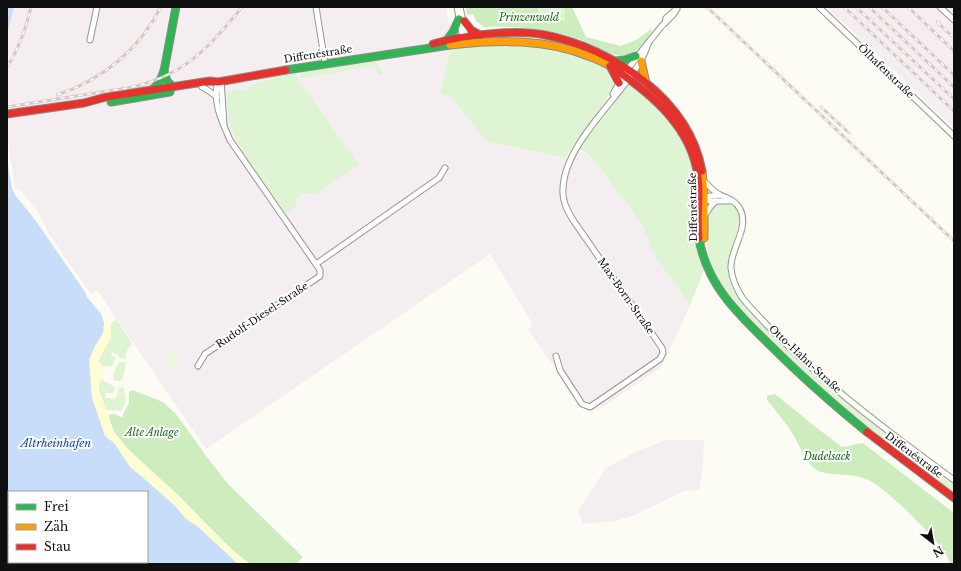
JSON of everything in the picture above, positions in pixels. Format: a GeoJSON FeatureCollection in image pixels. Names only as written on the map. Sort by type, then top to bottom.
{"type":"FeatureCollection","features":[{"type":"Feature","properties":{"kind":"main road"},"geometry":{"type":"LineString","coordinates":[[163,90],[164,70],[176,7]]}},
{"type":"Feature","properties":{"kind":"main road"},"geometry":{"type":"LineString","coordinates":[[447,40],[461,20],[471,30],[480,35]]}},
{"type":"Feature","properties":{"kind":"main road","name":"Diffenéstraße"},"geometry":{"type":"LineString","coordinates":[[84,103],[106,102],[174,87],[210,81],[220,81],[421,48],[480,35],[526,33],[544,35],[580,46],[613,63],[646,84],[666,101],[687,129],[702,165],[704,180],[698,226],[700,244],[708,268],[723,296],[750,327],[773,350],[839,409],[954,498]]}},
{"type":"Feature","properties":{"kind":"main road","name":"Diffenéstraße"},"geometry":{"type":"LineString","coordinates":[[421,48],[447,40],[517,40],[541,42],[571,49],[613,63]]}},
{"type":"Feature","properties":{"kind":"main road"},"geometry":{"type":"LineString","coordinates":[[618,83],[613,63],[639,59],[646,84]]}},
{"type":"Feature","properties":{"kind":"main road"},"geometry":{"type":"LineString","coordinates":[[164,70],[167,82],[174,87]]}},
{"type":"Feature","properties":{"kind":"main road","name":"Diffenéstraße"},"geometry":{"type":"LineString","coordinates":[[629,73],[660,106],[681,133],[690,149],[698,176],[702,198],[704,217],[703,252]]}},
{"type":"Feature","properties":{"kind":"main road","name":"Diffenéstraße"},"geometry":{"type":"LineString","coordinates":[[7,114],[84,103],[152,90],[211,86],[220,81]]}},
{"type":"Feature","properties":{"kind":"main road"},"geometry":{"type":"LineString","coordinates":[[163,90],[167,82]]}},
{"type":"Feature","properties":{"kind":"street"},"geometry":{"type":"LineString","coordinates":[[90,40],[97,7]]}},
{"type":"Feature","properties":{"kind":"street"},"geometry":{"type":"LineString","coordinates":[[316,7],[325,63]]}},
{"type":"Feature","properties":{"kind":"street"},"geometry":{"type":"LineString","coordinates":[[457,7],[461,20]]}},
{"type":"Feature","properties":{"kind":"street"},"geometry":{"type":"LineString","coordinates":[[460,7],[464,39]]}},
{"type":"Feature","properties":{"kind":"street","name":"Ölhafenstraße"},"geometry":{"type":"LineString","coordinates":[[819,7],[954,136]]}},
{"type":"Feature","properties":{"kind":"street"},"geometry":{"type":"LineString","coordinates":[[940,7],[954,20]]}},
{"type":"Feature","properties":{"kind":"street"},"geometry":{"type":"LineString","coordinates":[[629,73],[649,42],[678,8]]}},
{"type":"Feature","properties":{"kind":"street","name":"Max-Born-Straße"},"geometry":{"type":"LineString","coordinates":[[608,104],[618,83],[629,73]]}},
{"type":"Feature","properties":{"kind":"street","name":"Max-Born-Straße"},"geometry":{"type":"LineString","coordinates":[[556,356],[560,370],[582,404],[590,406],[660,359],[663,352],[662,348],[573,220],[563,199],[564,175],[569,160],[629,73]]}},
{"type":"Feature","properties":{"kind":"street"},"geometry":{"type":"LineString","coordinates":[[220,81],[216,89],[221,121],[225,129],[236,149],[316,264],[439,178],[445,168]]}},
{"type":"Feature","properties":{"kind":"street"},"geometry":{"type":"LineString","coordinates":[[220,81],[225,129]]}},
{"type":"Feature","properties":{"kind":"street"},"geometry":{"type":"LineString","coordinates":[[202,87],[217,97]]}},
{"type":"Feature","properties":{"kind":"street"},"geometry":{"type":"LineString","coordinates":[[704,180],[710,188],[732,201]]}},
{"type":"Feature","properties":{"kind":"street"},"geometry":{"type":"LineString","coordinates":[[702,198],[720,195]]}},
{"type":"Feature","properties":{"kind":"street"},"geometry":{"type":"LineString","coordinates":[[702,198],[717,201],[732,201]]}},
{"type":"Feature","properties":{"kind":"street"},"geometry":{"type":"LineString","coordinates":[[704,217],[708,210],[717,201]]}},
{"type":"Feature","properties":{"kind":"street","name":"Otto-Hahn-Straße"},"geometry":{"type":"LineString","coordinates":[[732,201],[740,208],[742,219],[742,228],[733,255],[731,267],[732,278],[736,289],[743,299],[796,352],[847,398],[954,479]]}},
{"type":"Feature","properties":{"kind":"street","name":"Rudolf-Diesel-Straße"},"geometry":{"type":"LineString","coordinates":[[198,366],[205,354],[320,276],[320,270],[316,264]]}},
{"type":"Feature","properties":{"kind":"shaded area"},"geometry":{"type":"Polygon","coordinates":[[[14,7],[446,7],[450,29],[451,49],[440,93],[453,99],[486,141],[573,160],[580,151],[594,160],[641,223],[654,254],[690,306],[665,360],[661,367],[606,405],[597,409],[587,410],[583,408],[529,331],[532,323],[490,254],[206,449],[97,290],[91,294],[49,235],[39,213],[19,189],[15,189],[7,137],[7,35],[14,7]]]}},
{"type":"Feature","properties":{"kind":"shaded area"},"geometry":{"type":"Polygon","coordinates":[[[538,7],[564,7],[565,21],[539,14],[538,7]]]}},
{"type":"Feature","properties":{"kind":"shaded area"},"geometry":{"type":"Polygon","coordinates":[[[827,7],[954,7],[954,128],[924,99],[827,7]]]}},
{"type":"Feature","properties":{"kind":"shaded area"},"geometry":{"type":"Polygon","coordinates":[[[477,43],[527,43],[574,52],[610,71],[614,82],[614,88],[565,158],[486,141],[453,99],[440,93],[451,49],[458,46],[477,43]]]}},
{"type":"Feature","properties":{"kind":"shaded area"},"geometry":{"type":"Polygon","coordinates":[[[375,60],[383,74],[379,75],[373,66],[301,78],[300,72],[375,60]]]}},
{"type":"Feature","properties":{"kind":"shaded area"},"geometry":{"type":"Polygon","coordinates":[[[296,74],[299,81],[359,165],[316,194],[305,193],[300,195],[295,201],[296,207],[286,213],[255,171],[235,138],[227,109],[226,92],[245,89],[274,77],[296,74]]]}},
{"type":"Feature","properties":{"kind":"shaded area"},"geometry":{"type":"Polygon","coordinates":[[[629,77],[660,106],[681,137],[690,156],[695,176],[696,245],[704,270],[690,306],[654,254],[641,223],[594,160],[577,147],[629,77]]]}},
{"type":"Feature","properties":{"kind":"shaded area"},"geometry":{"type":"Polygon","coordinates":[[[719,203],[730,205],[737,209],[739,216],[739,224],[729,258],[728,270],[733,290],[741,301],[760,321],[871,421],[954,482],[954,493],[885,441],[818,386],[760,332],[730,299],[715,275],[707,249],[707,229],[709,217],[711,211],[719,203]]]}},
{"type":"Feature","properties":{"kind":"shaded area"},"geometry":{"type":"Polygon","coordinates":[[[116,319],[132,343],[127,351],[125,359],[120,358],[112,352],[111,355],[116,358],[112,366],[104,366],[98,361],[111,337],[111,323],[116,319]]]}},
{"type":"Feature","properties":{"kind":"shaded area"},"geometry":{"type":"Polygon","coordinates":[[[172,351],[180,364],[172,370],[163,356],[172,351]]]}},
{"type":"Feature","properties":{"kind":"shaded area"},"geometry":{"type":"Polygon","coordinates":[[[120,362],[126,362],[124,375],[121,381],[114,381],[114,371],[120,362]]]}},
{"type":"Feature","properties":{"kind":"shaded area"},"geometry":{"type":"Polygon","coordinates":[[[102,380],[115,387],[114,393],[105,393],[105,398],[116,398],[119,387],[124,388],[126,401],[121,411],[106,410],[99,390],[99,382],[102,380]]]}},
{"type":"Feature","properties":{"kind":"shaded area"},"geometry":{"type":"Polygon","coordinates":[[[667,440],[704,440],[703,464],[699,490],[684,491],[632,516],[615,521],[582,524],[578,511],[606,468],[639,450],[667,440]]]}},
{"type":"Feature","properties":{"kind":"green space","name":"Prinzenwald"},"geometry":{"type":"Polygon","coordinates":[[[466,7],[538,7],[539,14],[565,21],[564,7],[572,7],[586,37],[621,46],[638,39],[651,29],[652,31],[636,51],[624,56],[611,54],[581,40],[545,30],[509,27],[484,27],[476,21],[473,14],[467,15],[466,7]]]}},
{"type":"Feature","properties":{"kind":"green space","name":"Alte Anlage"},"geometry":{"type":"Polygon","coordinates":[[[132,390],[163,402],[176,414],[228,484],[303,557],[296,564],[251,564],[238,556],[178,495],[129,450],[114,432],[108,415],[115,414],[123,417],[129,403],[129,392],[132,390]]]}},
{"type":"Feature","properties":{"kind":"green space","name":"Dudelsack"},"geometry":{"type":"Polygon","coordinates":[[[775,394],[842,447],[863,443],[954,513],[954,564],[950,564],[940,546],[917,521],[882,488],[867,479],[825,473],[811,466],[794,435],[767,400],[767,396],[775,394]]]}},
{"type":"Feature","properties":{"kind":"sand"},"geometry":{"type":"Polygon","coordinates":[[[104,323],[111,323],[111,337],[98,361],[101,365],[102,380],[99,382],[99,390],[106,410],[109,410],[110,422],[115,433],[136,458],[178,495],[231,549],[251,564],[238,564],[197,526],[186,519],[175,506],[130,467],[114,443],[105,436],[92,398],[89,360],[103,333],[104,323]]]}},
{"type":"Feature","properties":{"kind":"water"},"geometry":{"type":"Polygon","coordinates":[[[7,7],[14,7],[7,35],[7,7]]]}},
{"type":"Feature","properties":{"kind":"water","name":"Altrheinhafen"},"geometry":{"type":"Polygon","coordinates":[[[7,159],[12,188],[15,195],[36,221],[87,297],[101,314],[104,323],[103,333],[89,360],[92,398],[105,436],[114,443],[130,467],[175,506],[186,519],[197,526],[238,564],[30,564],[148,563],[148,491],[8,491],[8,528],[7,159]]]}},
{"type":"Feature","properties":{"kind":"railway"},"geometry":{"type":"LineString","coordinates":[[7,67],[22,38],[31,7]]}},
{"type":"Feature","properties":{"kind":"railway"},"geometry":{"type":"LineString","coordinates":[[57,95],[89,81],[118,62],[142,37],[161,7]]}},
{"type":"Feature","properties":{"kind":"railway"},"geometry":{"type":"LineString","coordinates":[[7,107],[127,88],[164,77],[193,59],[218,36],[242,7]]}},
{"type":"Feature","properties":{"kind":"railway"},"geometry":{"type":"LineString","coordinates":[[707,7],[954,241]]}},
{"type":"Feature","properties":{"kind":"railway"},"geometry":{"type":"LineString","coordinates":[[844,7],[954,111]]}},
{"type":"Feature","properties":{"kind":"railway"},"geometry":{"type":"LineString","coordinates":[[856,7],[954,99]]}},
{"type":"Feature","properties":{"kind":"railway"},"geometry":{"type":"LineString","coordinates":[[869,7],[954,87]]}},
{"type":"Feature","properties":{"kind":"railway"},"geometry":{"type":"LineString","coordinates":[[882,7],[954,75]]}},
{"type":"Feature","properties":{"kind":"railway"},"geometry":{"type":"LineString","coordinates":[[908,7],[954,51]]}},
{"type":"Feature","properties":{"kind":"railway"},"geometry":{"type":"LineString","coordinates":[[937,22],[954,38]]}},
{"type":"Feature","properties":{"kind":"railway"},"geometry":{"type":"LineString","coordinates":[[821,107],[849,133]]}},
{"type":"Feature","properties":{"kind":"traffic: fast"},"geometry":{"type":"LineString","coordinates":[[152,90],[159,83],[164,71],[176,7]]}},
{"type":"Feature","properties":{"kind":"traffic: fast"},"geometry":{"type":"LineString","coordinates":[[447,40],[453,32],[459,19]]}},
{"type":"Feature","properties":{"kind":"traffic: fast"},"geometry":{"type":"LineString","coordinates":[[286,70],[450,45]]}},
{"type":"Feature","properties":{"kind":"traffic: fast"},"geometry":{"type":"LineString","coordinates":[[615,61],[625,60],[636,56]]}},
{"type":"Feature","properties":{"kind":"traffic: fast"},"geometry":{"type":"LineString","coordinates":[[164,71],[167,81],[173,87]]}},
{"type":"Feature","properties":{"kind":"traffic: fast"},"geometry":{"type":"LineString","coordinates":[[111,102],[170,92]]}},
{"type":"Feature","properties":{"kind":"traffic: fast"},"geometry":{"type":"LineString","coordinates":[[699,238],[703,255],[717,285],[748,324],[830,401],[867,432]]}},
{"type":"Feature","properties":{"kind":"traffic: slow"},"geometry":{"type":"LineString","coordinates":[[450,45],[486,42],[522,42],[557,46],[600,60],[613,68]]}},
{"type":"Feature","properties":{"kind":"traffic: slow"},"geometry":{"type":"LineString","coordinates":[[641,61],[646,83]]}},
{"type":"Feature","properties":{"kind":"traffic: slow"},"geometry":{"type":"LineString","coordinates":[[702,171],[704,195],[704,238]]}},
{"type":"Feature","properties":{"kind":"traffic: jam"},"geometry":{"type":"LineString","coordinates":[[464,21],[471,30],[480,35]]}},
{"type":"Feature","properties":{"kind":"traffic: jam"},"geometry":{"type":"LineString","coordinates":[[433,44],[459,38],[489,34],[533,33],[570,42],[596,52],[621,65],[644,81],[664,100],[681,121],[694,145],[702,171]]}},
{"type":"Feature","properties":{"kind":"traffic: jam"},"geometry":{"type":"LineString","coordinates":[[610,66],[619,83]]}},
{"type":"Feature","properties":{"kind":"traffic: jam"},"geometry":{"type":"LineString","coordinates":[[613,68],[628,78],[655,101],[668,114],[688,143],[694,159],[698,177],[699,238]]}},
{"type":"Feature","properties":{"kind":"traffic: jam"},"geometry":{"type":"LineString","coordinates":[[7,114],[84,103],[106,97],[210,81],[218,82],[286,70]]}},
{"type":"Feature","properties":{"kind":"traffic: jam"},"geometry":{"type":"LineString","coordinates":[[867,432],[954,498]]}}]}
